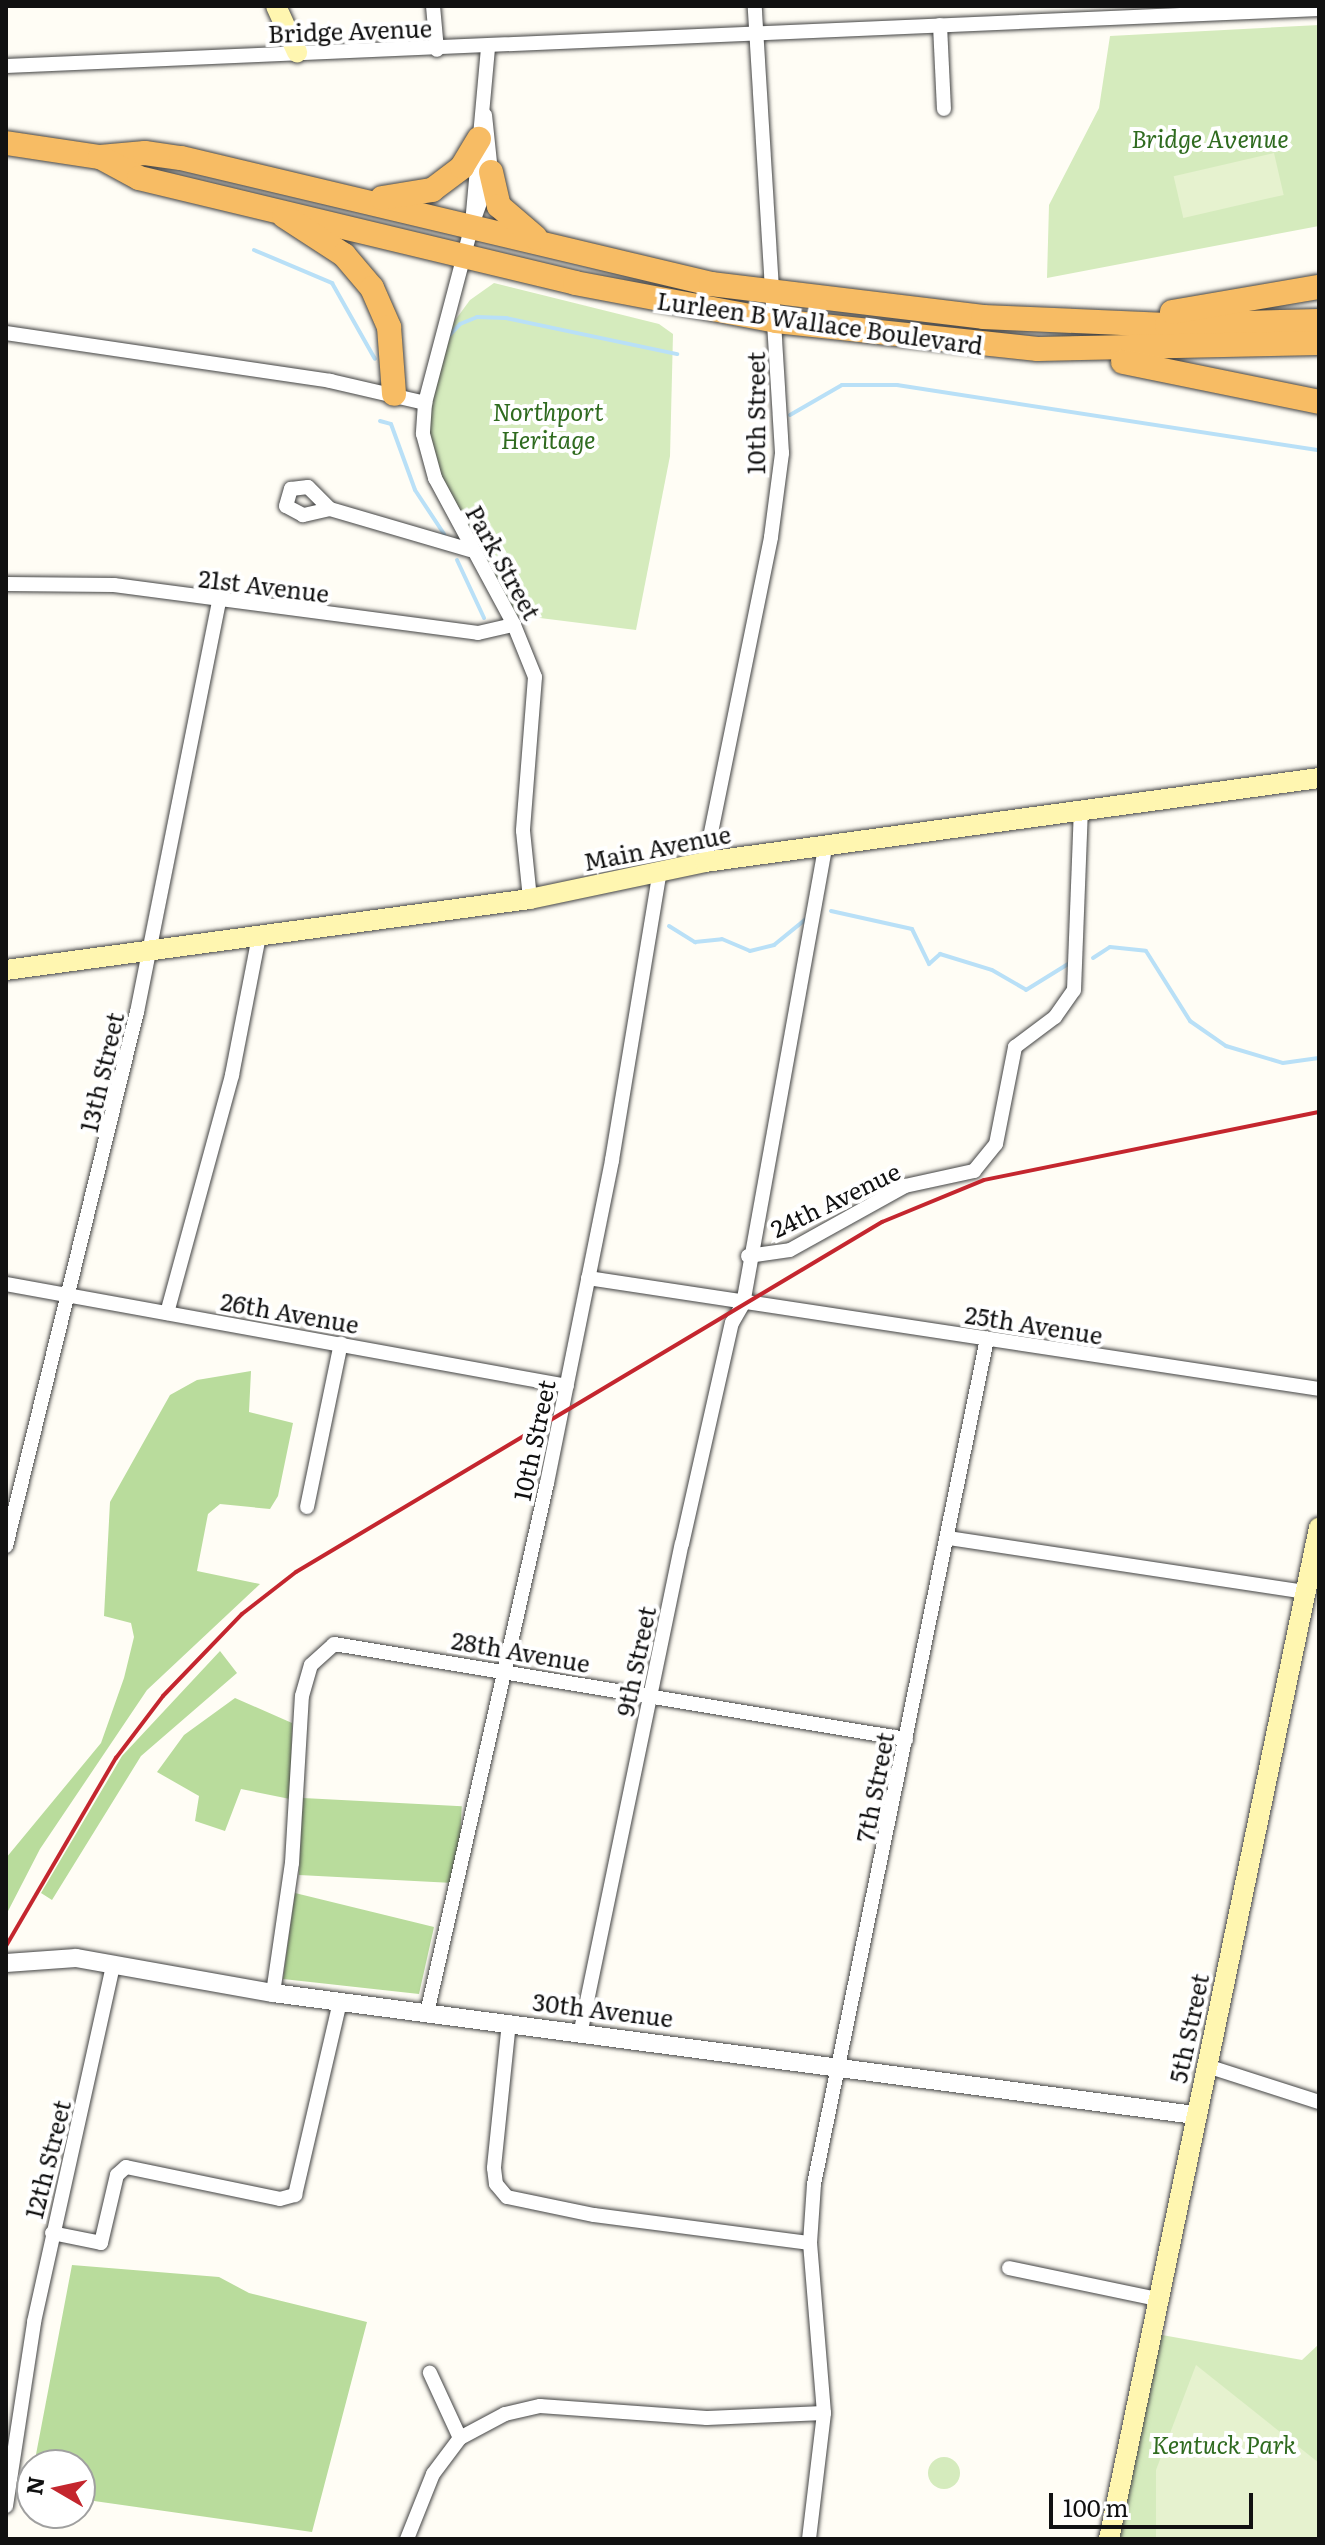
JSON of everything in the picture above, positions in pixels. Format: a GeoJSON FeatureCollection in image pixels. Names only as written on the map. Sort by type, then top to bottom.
{"type":"FeatureCollection","features":[{"type":"Feature","properties":{"kind":"highway"},"geometry":{"type":"LineString","coordinates":[[364,200],[432,190],[462,167],[479,139]]}},
{"type":"Feature","properties":{"kind":"highway","name":"Lurleen B Wallace Boulevard"},"geometry":{"type":"LineString","coordinates":[[6,143],[100,157],[145,153],[181,158],[472,225],[558,250],[774,292],[983,317],[1113,323],[1319,321]]}},
{"type":"Feature","properties":{"kind":"highway","name":"Lurleen B Wallace Boulevard"},"geometry":{"type":"LineString","coordinates":[[100,157],[139,178],[261,203],[575,283],[776,321],[1038,349],[1319,343]]}},
{"type":"Feature","properties":{"kind":"highway"},"geometry":{"type":"LineString","coordinates":[[491,172],[507,217],[558,250]]}},
{"type":"Feature","properties":{"kind":"highway"},"geometry":{"type":"LineString","coordinates":[[261,203],[344,255],[372,288],[389,327],[394,394]]}},
{"type":"Feature","properties":{"kind":"highway"},"geometry":{"type":"LineString","coordinates":[[1113,323],[1319,287]]}},
{"type":"Feature","properties":{"kind":"highway"},"geometry":{"type":"LineString","coordinates":[[1038,349],[1319,402]]}},
{"type":"Feature","properties":{"kind":"main road"},"geometry":{"type":"LineString","coordinates":[[276,6],[297,52]]}},
{"type":"Feature","properties":{"kind":"main road","name":"Main Avenue"},"geometry":{"type":"LineString","coordinates":[[6,970],[530,899],[705,862],[1319,778]]}},
{"type":"Feature","properties":{"kind":"main road","name":"5th Street"},"geometry":{"type":"LineString","coordinates":[[1109,2539],[1319,1528]]}},
{"type":"Feature","properties":{"kind":"street"},"geometry":{"type":"LineString","coordinates":[[433,6],[437,50]]}},
{"type":"Feature","properties":{"kind":"street","name":"10th Street"},"geometry":{"type":"LineString","coordinates":[[705,862],[774,515],[782,453],[755,6]]}},
{"type":"Feature","properties":{"kind":"street"},"geometry":{"type":"LineString","coordinates":[[1018,22],[1021,6]]}},
{"type":"Feature","properties":{"kind":"street","name":"Bridge Avenue"},"geometry":{"type":"LineString","coordinates":[[6,66],[297,52],[488,48],[1319,9]]}},
{"type":"Feature","properties":{"kind":"street"},"geometry":{"type":"LineString","coordinates":[[940,25],[944,109]]}},
{"type":"Feature","properties":{"kind":"street"},"geometry":{"type":"LineString","coordinates":[[472,225],[491,172],[485,114],[488,48]]}},
{"type":"Feature","properties":{"kind":"street"},"geometry":{"type":"LineString","coordinates":[[466,253],[472,225],[479,139],[485,114]]}},
{"type":"Feature","properties":{"kind":"street","name":"Park Street"},"geometry":{"type":"LineString","coordinates":[[466,253],[425,403],[423,434],[435,478],[470,550],[514,625],[535,677],[523,831],[530,899]]}},
{"type":"Feature","properties":{"kind":"street"},"geometry":{"type":"LineString","coordinates":[[6,333],[394,394],[425,403]]}},
{"type":"Feature","properties":{"kind":"street"},"geometry":{"type":"LineString","coordinates":[[330,509],[470,550]]}},
{"type":"Feature","properties":{"kind":"street","name":"21st Avenue"},"geometry":{"type":"LineString","coordinates":[[6,584],[114,585],[219,603],[478,633],[514,625]]}},
{"type":"Feature","properties":{"kind":"street","name":"13th Street"},"geometry":{"type":"LineString","coordinates":[[6,1546],[71,1295],[149,951],[219,603]]}},
{"type":"Feature","properties":{"kind":"street","name":"24th Avenue"},"geometry":{"type":"LineString","coordinates":[[748,1256],[790,1250],[905,1186],[974,1171],[996,1144],[1015,1047],[1055,1017],[1074,990],[1081,810]]}},
{"type":"Feature","properties":{"kind":"street"},"geometry":{"type":"LineString","coordinates":[[743,1304],[748,1256],[826,845]]}},
{"type":"Feature","properties":{"kind":"street","name":"10th Street"},"geometry":{"type":"LineString","coordinates":[[427,2013],[567,1386],[660,871]]}},
{"type":"Feature","properties":{"kind":"street"},"geometry":{"type":"LineString","coordinates":[[167,1313],[232,1075],[259,936]]}},
{"type":"Feature","properties":{"kind":"street","name":"25th Avenue"},"geometry":{"type":"LineString","coordinates":[[588,1278],[743,1304],[1319,1389]]}},
{"type":"Feature","properties":{"kind":"street","name":"26th Avenue"},"geometry":{"type":"LineString","coordinates":[[6,1284],[567,1386]]}},
{"type":"Feature","properties":{"kind":"street","name":"9th Street"},"geometry":{"type":"LineString","coordinates":[[581,2030],[726,1349],[743,1304]]}},
{"type":"Feature","properties":{"kind":"street","name":"7th Street"},"geometry":{"type":"LineString","coordinates":[[809,2539],[824,2413],[810,2243],[835,2064],[906,1739],[987,1339]]}},
{"type":"Feature","properties":{"kind":"street"},"geometry":{"type":"LineString","coordinates":[[307,1507],[341,1343]]}},
{"type":"Feature","properties":{"kind":"street"},"geometry":{"type":"LineString","coordinates":[[948,1538],[1306,1592]]}},
{"type":"Feature","properties":{"kind":"street","name":"28th Avenue"},"geometry":{"type":"LineString","coordinates":[[273,1993],[292,1863],[302,1696],[320,1653],[352,1643],[906,1739]]}},
{"type":"Feature","properties":{"kind":"street","name":"30th Avenue"},"geometry":{"type":"LineString","coordinates":[[6,1963],[61,1958],[273,1993],[581,2030],[1195,2115]]}},
{"type":"Feature","properties":{"kind":"street","name":"12th Street"},"geometry":{"type":"LineString","coordinates":[[6,2506],[52,2233],[113,1965]]}},
{"type":"Feature","properties":{"kind":"street"},"geometry":{"type":"LineString","coordinates":[[52,2233],[101,2243],[117,2175],[126,2167],[280,2199],[295,2195],[340,2002]]}},
{"type":"Feature","properties":{"kind":"street"},"geometry":{"type":"LineString","coordinates":[[509,2022],[494,2168],[496,2184],[524,2204],[810,2243]]}},
{"type":"Feature","properties":{"kind":"street"},"geometry":{"type":"LineString","coordinates":[[1207,2066],[1319,2102]]}},
{"type":"Feature","properties":{"kind":"street"},"geometry":{"type":"LineString","coordinates":[[1009,2268],[1157,2299]]}},
{"type":"Feature","properties":{"kind":"street"},"geometry":{"type":"LineString","coordinates":[[430,2373],[460,2438]]}},
{"type":"Feature","properties":{"kind":"street"},"geometry":{"type":"LineString","coordinates":[[407,2539],[433,2474],[460,2438],[505,2414],[540,2406],[707,2418],[824,2413]]}},
{"type":"Feature","properties":{"kind":"green space","name":"Bridge Avenue"},"geometry":{"type":"Polygon","coordinates":[[[1319,25],[1319,226],[1047,278],[1049,205],[1099,108],[1110,36],[1319,25]]]}},
{"type":"Feature","properties":{"kind":"green space"},"geometry":{"type":"Polygon","coordinates":[[[1274,153],[1284,195],[1183,218],[1174,176],[1274,153]]]}},
{"type":"Feature","properties":{"kind":"green space","name":"Northport Heritage"},"geometry":{"type":"Polygon","coordinates":[[[494,283],[659,324],[673,334],[670,456],[636,630],[508,614],[435,478],[425,403],[442,338],[470,300],[494,283]]]}},
{"type":"Feature","properties":{"kind":"green space"},"geometry":{"type":"Polygon","coordinates":[[[251,1371],[249,1412],[293,1423],[278,1496],[270,1509],[220,1504],[208,1514],[197,1571],[260,1584],[147,1690],[40,1849],[6,1915],[6,1858],[101,1743],[124,1678],[134,1637],[131,1623],[104,1616],[110,1502],[170,1395],[197,1380],[251,1371]]]}},
{"type":"Feature","properties":{"kind":"green space"},"geometry":{"type":"Polygon","coordinates":[[[220,1651],[237,1673],[141,1756],[52,1900],[41,1893],[122,1756],[220,1651]]]}},
{"type":"Feature","properties":{"kind":"green space"},"geometry":{"type":"Polygon","coordinates":[[[235,1698],[292,1723],[290,1799],[241,1789],[225,1831],[195,1821],[199,1796],[157,1772],[184,1735],[235,1698]]]}},
{"type":"Feature","properties":{"kind":"green space"},"geometry":{"type":"Polygon","coordinates":[[[303,1798],[462,1806],[458,1883],[299,1875],[303,1798]]]}},
{"type":"Feature","properties":{"kind":"green space"},"geometry":{"type":"Polygon","coordinates":[[[295,1893],[434,1927],[419,1994],[283,1979],[295,1893]]]}},
{"type":"Feature","properties":{"kind":"green space"},"geometry":{"type":"Polygon","coordinates":[[[72,2265],[219,2277],[249,2293],[367,2322],[312,2532],[96,2501],[96,2449],[37,2449],[72,2265]]]}},
{"type":"Feature","properties":{"kind":"green space","name":"Kentuck Park"},"geometry":{"type":"Polygon","coordinates":[[[1151,2333],[1302,2360],[1319,2344],[1319,2539],[1107,2539],[1151,2333]]]}},
{"type":"Feature","properties":{"kind":"green space"},"geometry":{"type":"Polygon","coordinates":[[[1196,2365],[1319,2463],[1319,2539],[1156,2539],[1156,2470],[1196,2365]]]}},
{"type":"Feature","properties":{"kind":"green space"},"geometry":{"type":"Polygon","coordinates":[[[944,2457],[955,2462],[960,2473],[955,2484],[944,2489],[933,2484],[928,2473],[933,2462],[944,2457]]]}},
{"type":"Feature","properties":{"kind":"waterway"},"geometry":{"type":"LineString","coordinates":[[254,250],[332,283],[375,359]]}},
{"type":"Feature","properties":{"kind":"waterway"},"geometry":{"type":"LineString","coordinates":[[447,338],[460,324],[477,317],[506,318],[677,354]]}},
{"type":"Feature","properties":{"kind":"waterway"},"geometry":{"type":"LineString","coordinates":[[790,415],[842,385],[897,385],[1319,450]]}},
{"type":"Feature","properties":{"kind":"waterway"},"geometry":{"type":"LineString","coordinates":[[380,421],[391,424],[415,490],[444,534]]}},
{"type":"Feature","properties":{"kind":"waterway"},"geometry":{"type":"LineString","coordinates":[[457,560],[484,618]]}},
{"type":"Feature","properties":{"kind":"waterway"},"geometry":{"type":"LineString","coordinates":[[831,911],[912,929],[929,964],[940,954],[992,970],[1026,990],[1068,964]]}},
{"type":"Feature","properties":{"kind":"waterway"},"geometry":{"type":"LineString","coordinates":[[669,926],[695,942],[722,939],[750,951],[774,945],[806,919]]}},
{"type":"Feature","properties":{"kind":"waterway"},"geometry":{"type":"LineString","coordinates":[[1093,958],[1110,947],[1146,951],[1190,1021],[1226,1046],[1283,1063],[1319,1058]]}},
{"type":"Feature","properties":{"kind":"railway"},"geometry":{"type":"LineString","coordinates":[[6,1946],[116,1758],[163,1696],[242,1614],[296,1572],[882,1222],[984,1180],[1319,1112]]}}]}
